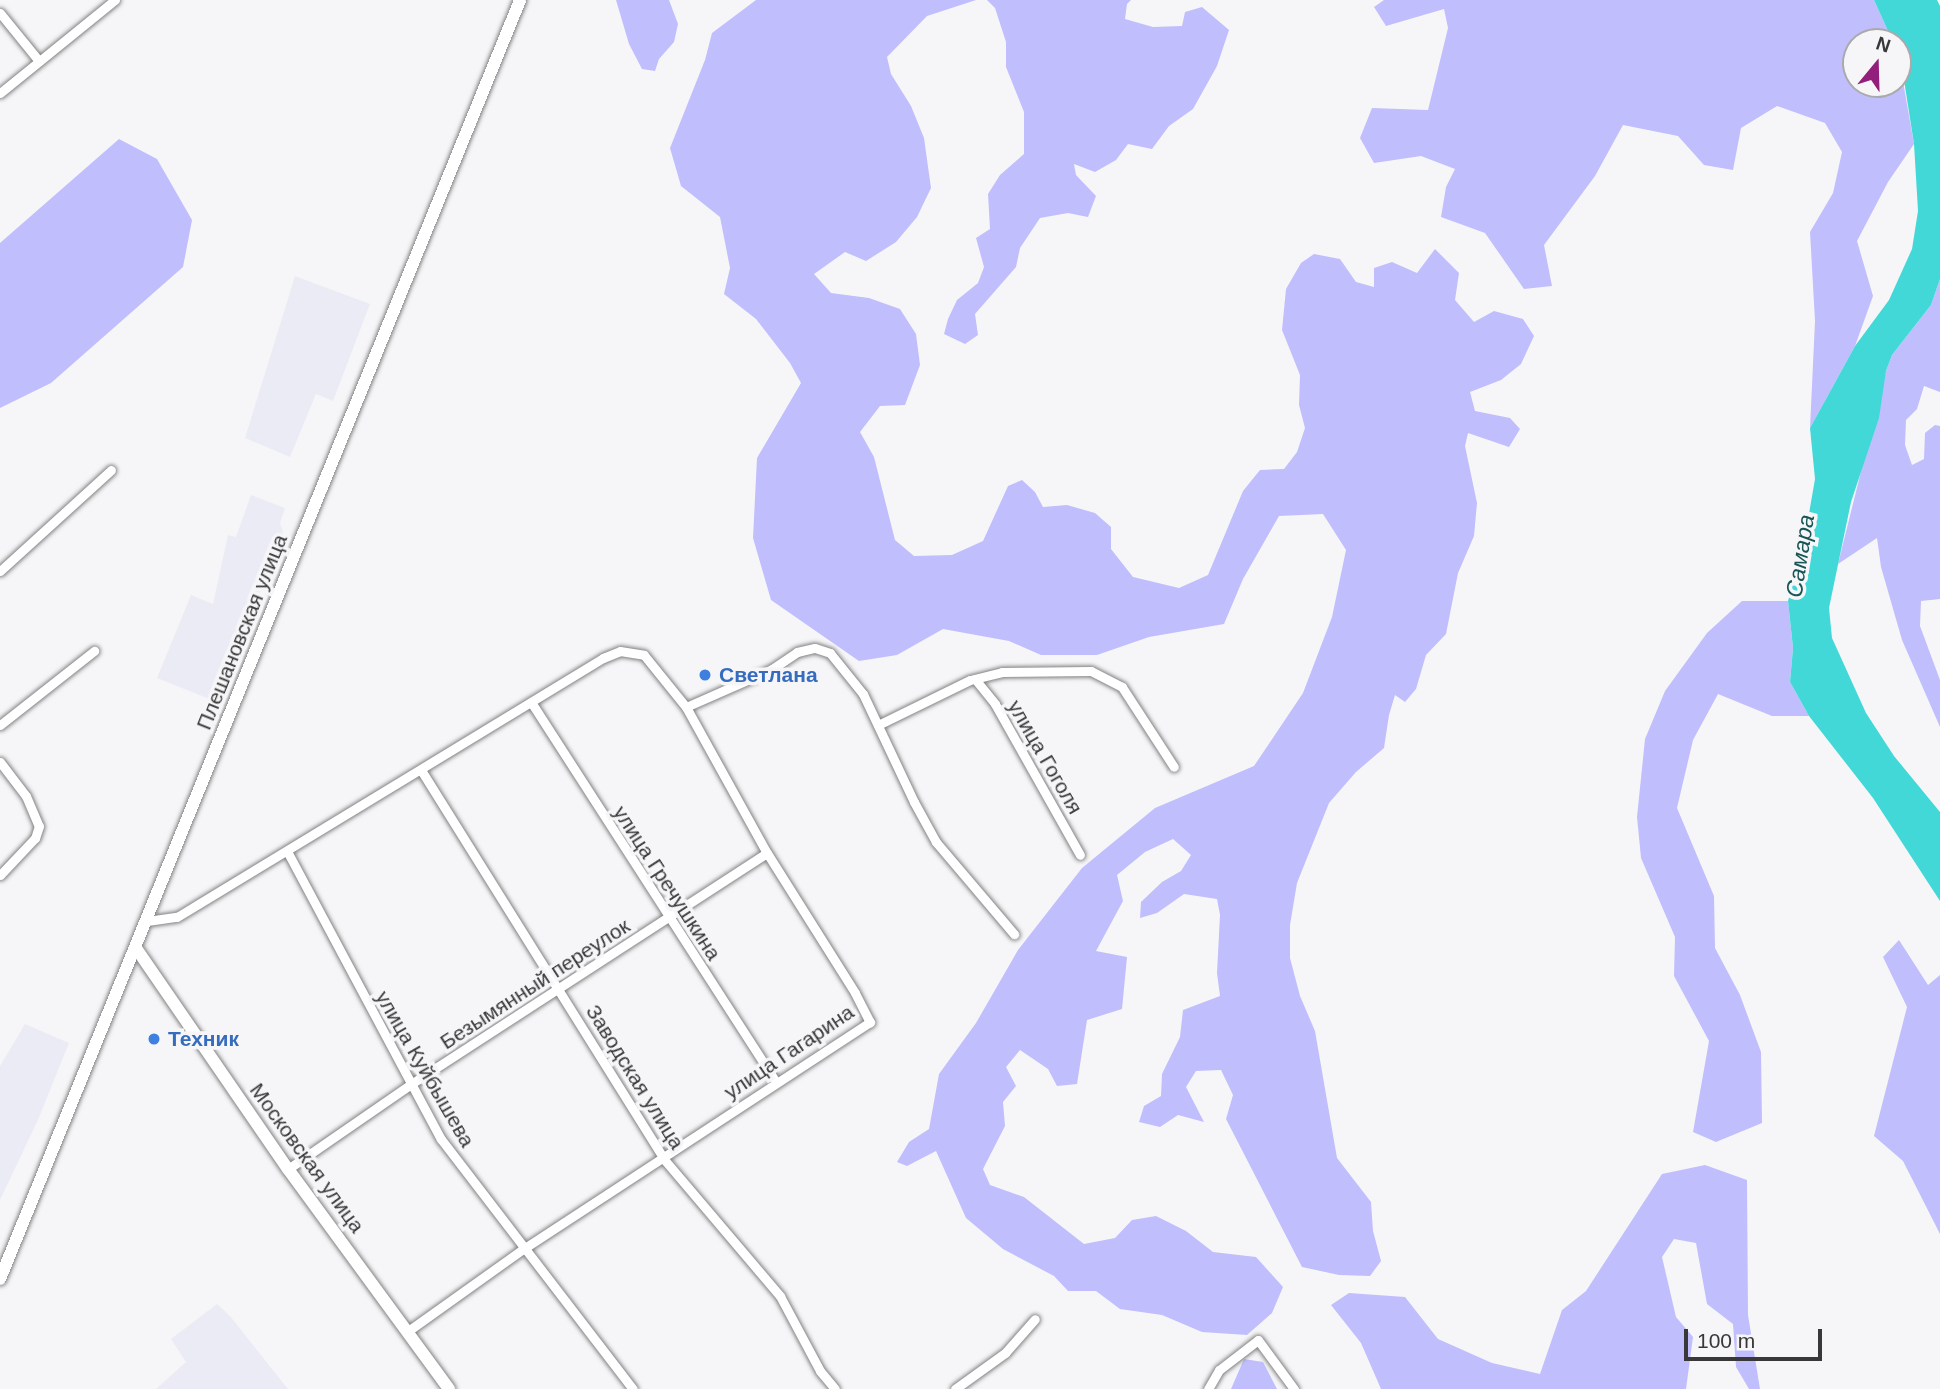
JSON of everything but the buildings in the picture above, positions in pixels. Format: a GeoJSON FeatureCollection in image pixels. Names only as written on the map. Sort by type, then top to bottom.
{"type":"FeatureCollection","features":[{"type":"Feature","properties":{"kind":"main road","name":"Плешановская улица"},"geometry":{"type":"LineString","coordinates":[[0,1279],[520,0]]}},
{"type":"Feature","properties":{"kind":"main road","name":"Московская улица"},"geometry":{"type":"LineString","coordinates":[[136,948],[288,1170],[449,1389]]}},
{"type":"Feature","properties":{"kind":"street"},"geometry":{"type":"LineString","coordinates":[[0,93],[115,0]]}},
{"type":"Feature","properties":{"kind":"street"},"geometry":{"type":"LineString","coordinates":[[0,13],[39,61]]}},
{"type":"Feature","properties":{"kind":"street"},"geometry":{"type":"LineString","coordinates":[[0,571],[111,470]]}},
{"type":"Feature","properties":{"kind":"street"},"geometry":{"type":"LineString","coordinates":[[686,707],[772,669],[797,652],[815,648],[830,653],[863,694],[936,842],[1014,934]]}},
{"type":"Feature","properties":{"kind":"street"},"geometry":{"type":"LineString","coordinates":[[0,725],[94,651]]}},
{"type":"Feature","properties":{"kind":"street","name":"улица Гагарина"},"geometry":{"type":"LineString","coordinates":[[408,1331],[523,1249],[870,1022],[855,993],[767,853],[686,707],[644,655],[620,651],[531,702]]}},
{"type":"Feature","properties":{"kind":"street"},"geometry":{"type":"LineString","coordinates":[[878,725],[975,679],[1002,672],[1091,671],[1110,678],[1122,687],[1174,767]]}},
{"type":"Feature","properties":{"kind":"street","name":"улица Гоголя"},"geometry":{"type":"LineString","coordinates":[[975,679],[995,704],[1080,855]]}},
{"type":"Feature","properties":{"kind":"street"},"geometry":{"type":"LineString","coordinates":[[147,921],[177,917],[531,702]]}},
{"type":"Feature","properties":{"kind":"street","name":"улица Гречушкина"},"geometry":{"type":"LineString","coordinates":[[531,702],[776,1082]]}},
{"type":"Feature","properties":{"kind":"street"},"geometry":{"type":"LineString","coordinates":[[0,762],[26,796],[39,826],[35,838],[0,875]]}},
{"type":"Feature","properties":{"kind":"street","name":"Заводская улица"},"geometry":{"type":"LineString","coordinates":[[421,770],[663,1158],[780,1296],[820,1371],[835,1389]]}},
{"type":"Feature","properties":{"kind":"street","name":"улица Куйбышева"},"geometry":{"type":"LineString","coordinates":[[287,851],[441,1139],[633,1389]]}},
{"type":"Feature","properties":{"kind":"street","name":"Безымянный переулок"},"geometry":{"type":"LineString","coordinates":[[288,1170],[411,1084],[767,853]]}},
{"type":"Feature","properties":{"kind":"street"},"geometry":{"type":"LineString","coordinates":[[955,1389],[1005,1353],[1035,1319]]}},
{"type":"Feature","properties":{"kind":"street"},"geometry":{"type":"LineString","coordinates":[[1208,1389],[1219,1370],[1258,1340],[1294,1389]]}},
{"type":"Feature","properties":{"kind":"shaded area"},"geometry":{"type":"Polygon","coordinates":[[[616,0],[669,0],[678,24],[674,42],[659,59],[655,71],[642,69],[629,44],[616,0]]]}},
{"type":"Feature","properties":{"kind":"shaded area"},"geometry":{"type":"Polygon","coordinates":[[[756,0],[976,0],[927,16],[887,57],[891,74],[911,106],[924,138],[931,188],[917,217],[896,242],[866,261],[845,252],[814,274],[831,293],[869,298],[900,309],[916,334],[920,365],[905,405],[880,406],[860,432],[874,457],[895,540],[914,556],[952,555],[983,541],[1008,486],[1022,480],[1035,492],[1043,507],[1067,505],[1095,513],[1111,527],[1111,549],[1133,577],[1179,588],[1208,575],[1243,491],[1260,470],[1284,469],[1297,452],[1305,428],[1299,405],[1300,375],[1282,330],[1286,289],[1301,263],[1314,254],[1340,259],[1356,282],[1374,287],[1374,268],[1392,262],[1417,273],[1435,249],[1459,273],[1455,300],[1474,322],[1494,311],[1523,319],[1534,336],[1521,364],[1501,380],[1470,392],[1475,411],[1510,418],[1520,429],[1509,447],[1468,433],[1465,446],[1477,503],[1474,536],[1458,573],[1446,634],[1426,655],[1416,689],[1405,702],[1395,695],[1384,748],[1356,772],[1329,803],[1297,883],[1290,925],[1290,958],[1300,996],[1315,1031],[1337,1158],[1371,1202],[1373,1231],[1381,1261],[1370,1276],[1339,1275],[1302,1267],[1226,1119],[1233,1095],[1221,1070],[1196,1071],[1186,1087],[1204,1122],[1178,1115],[1160,1127],[1139,1122],[1144,1106],[1161,1096],[1162,1074],[1180,1037],[1183,1010],[1220,996],[1217,973],[1220,915],[1217,899],[1184,894],[1157,913],[1140,918],[1141,902],[1162,882],[1181,871],[1191,855],[1173,839],[1145,852],[1117,875],[1123,901],[1096,951],[1127,957],[1122,1009],[1087,1020],[1077,1084],[1057,1086],[1048,1069],[1020,1050],[1006,1067],[1016,1086],[1003,1102],[1005,1126],[983,1169],[990,1185],[1024,1197],[1084,1244],[1115,1238],[1132,1220],[1156,1216],[1186,1231],[1213,1252],[1256,1257],[1283,1287],[1272,1313],[1247,1335],[1202,1332],[1162,1315],[1120,1309],[1096,1291],[1068,1291],[1054,1276],[1003,1249],[966,1218],[936,1151],[907,1166],[897,1162],[909,1142],[929,1129],[939,1074],[976,1023],[1018,950],[1082,868],[1155,808],[1254,766],[1303,693],[1332,617],[1346,550],[1323,514],[1279,516],[1243,579],[1224,624],[1149,637],[1097,655],[1041,655],[1009,641],[943,629],[897,655],[859,661],[771,600],[753,538],[757,458],[801,383],[790,363],[756,319],[724,294],[730,268],[720,217],[681,186],[670,148],[705,60],[712,33],[756,0]]]}},
{"type":"Feature","properties":{"kind":"shaded area"},"geometry":{"type":"Polygon","coordinates":[[[987,0],[1131,0],[1127,4],[1125,19],[1153,27],[1182,26],[1185,12],[1202,7],[1229,30],[1217,66],[1193,109],[1169,126],[1152,149],[1128,144],[1116,160],[1095,172],[1074,164],[1076,175],[1096,196],[1088,217],[1068,213],[1040,218],[1020,248],[1016,267],[975,314],[978,335],[965,344],[944,334],[948,319],[957,300],[978,283],[984,267],[976,238],[990,229],[988,194],[1000,175],[1024,154],[1024,112],[1006,67],[1006,42],[995,8],[987,0]]]}},
{"type":"Feature","properties":{"kind":"shaded area"},"geometry":{"type":"Polygon","coordinates":[[[1384,0],[1874,0],[1887,28],[1842,28],[1842,98],[1906,98],[1914,144],[1888,182],[1857,241],[1873,296],[1855,346],[1810,428],[1815,321],[1810,232],[1833,193],[1842,152],[1825,123],[1777,106],[1741,128],[1733,170],[1704,165],[1678,136],[1623,125],[1595,176],[1544,245],[1552,286],[1524,289],[1485,233],[1441,217],[1446,187],[1455,169],[1421,156],[1374,163],[1360,138],[1372,108],[1428,110],[1448,28],[1444,9],[1386,26],[1374,7],[1384,0]]]}},
{"type":"Feature","properties":{"kind":"shaded area"},"geometry":{"type":"Polygon","coordinates":[[[1874,0],[1937,0],[1940,6],[1940,279],[1931,305],[1892,355],[1886,371],[1879,418],[1851,502],[1829,608],[1832,638],[1866,713],[1894,756],[1940,812],[1940,901],[1873,798],[1809,716],[1790,682],[1793,648],[1788,601],[1803,548],[1815,479],[1810,428],[1855,346],[1889,300],[1912,249],[1918,211],[1914,144],[1907,98],[1912,98],[1912,28],[1887,28],[1874,0]]]}},
{"type":"Feature","properties":{"kind":"shaded area"},"geometry":{"type":"Polygon","coordinates":[[[119,139],[157,159],[192,220],[183,267],[51,383],[0,408],[0,243],[119,139]]]}},
{"type":"Feature","properties":{"kind":"shaded area"},"geometry":{"type":"Polygon","coordinates":[[[295,276],[370,304],[333,401],[316,394],[290,457],[245,438],[295,276]]]}},
{"type":"Feature","properties":{"kind":"shaded area"},"geometry":{"type":"Polygon","coordinates":[[[1940,279],[1940,392],[1924,386],[1917,409],[1906,420],[1905,445],[1912,465],[1924,459],[1925,433],[1935,425],[1940,426],[1940,599],[1921,601],[1920,626],[1940,680],[1940,727],[1902,640],[1881,567],[1877,538],[1838,564],[1886,371],[1892,355],[1931,305],[1940,279]]]}},
{"type":"Feature","properties":{"kind":"shaded area"},"geometry":{"type":"Polygon","coordinates":[[[251,495],[285,508],[280,523],[283,532],[217,702],[157,678],[191,595],[213,604],[228,535],[236,537],[251,495]]]}},
{"type":"Feature","properties":{"kind":"shaded area"},"geometry":{"type":"Polygon","coordinates":[[[1742,601],[1788,601],[1793,648],[1790,682],[1809,716],[1772,716],[1718,694],[1693,740],[1677,808],[1714,896],[1715,948],[1740,995],[1761,1052],[1762,1123],[1716,1142],[1693,1132],[1709,1041],[1674,976],[1675,937],[1641,858],[1637,817],[1645,739],[1665,691],[1707,633],[1742,601]]]}},
{"type":"Feature","properties":{"kind":"shaded area"},"geometry":{"type":"Polygon","coordinates":[[[1899,940],[1928,985],[1940,975],[1940,1234],[1903,1161],[1874,1136],[1907,1007],[1883,957],[1899,940]]]}},
{"type":"Feature","properties":{"kind":"shaded area"},"geometry":{"type":"Polygon","coordinates":[[[25,1024],[69,1043],[38,1120],[0,1200],[0,1066],[25,1024]]]}},
{"type":"Feature","properties":{"kind":"shaded area"},"geometry":{"type":"Polygon","coordinates":[[[1705,1165],[1747,1180],[1748,1315],[1760,1389],[1749,1389],[1736,1367],[1733,1324],[1707,1304],[1696,1243],[1674,1239],[1662,1257],[1676,1317],[1693,1337],[1686,1389],[1381,1389],[1361,1343],[1331,1305],[1349,1293],[1405,1297],[1438,1339],[1492,1363],[1540,1374],[1562,1310],[1586,1291],[1662,1174],[1705,1165]]]}},
{"type":"Feature","properties":{"kind":"shaded area"},"geometry":{"type":"Polygon","coordinates":[[[217,1304],[230,1316],[288,1389],[156,1389],[186,1362],[171,1339],[217,1304]]]}},
{"type":"Feature","properties":{"kind":"shaded area"},"geometry":{"type":"Polygon","coordinates":[[[1244,1359],[1263,1362],[1277,1389],[1231,1389],[1244,1359]]]}},
{"type":"Feature","properties":{"kind":"place","name":"Светлана"},"geometry":{"type":"Point","coordinates":[705,675]}},
{"type":"Feature","properties":{"kind":"place","name":"Техник"},"geometry":{"type":"Point","coordinates":[154,1039]}},
{"type":"Feature","properties":{"kind":"water label","name":"Самара"},"geometry":{"type":"Point","coordinates":[1800,556]}}]}
